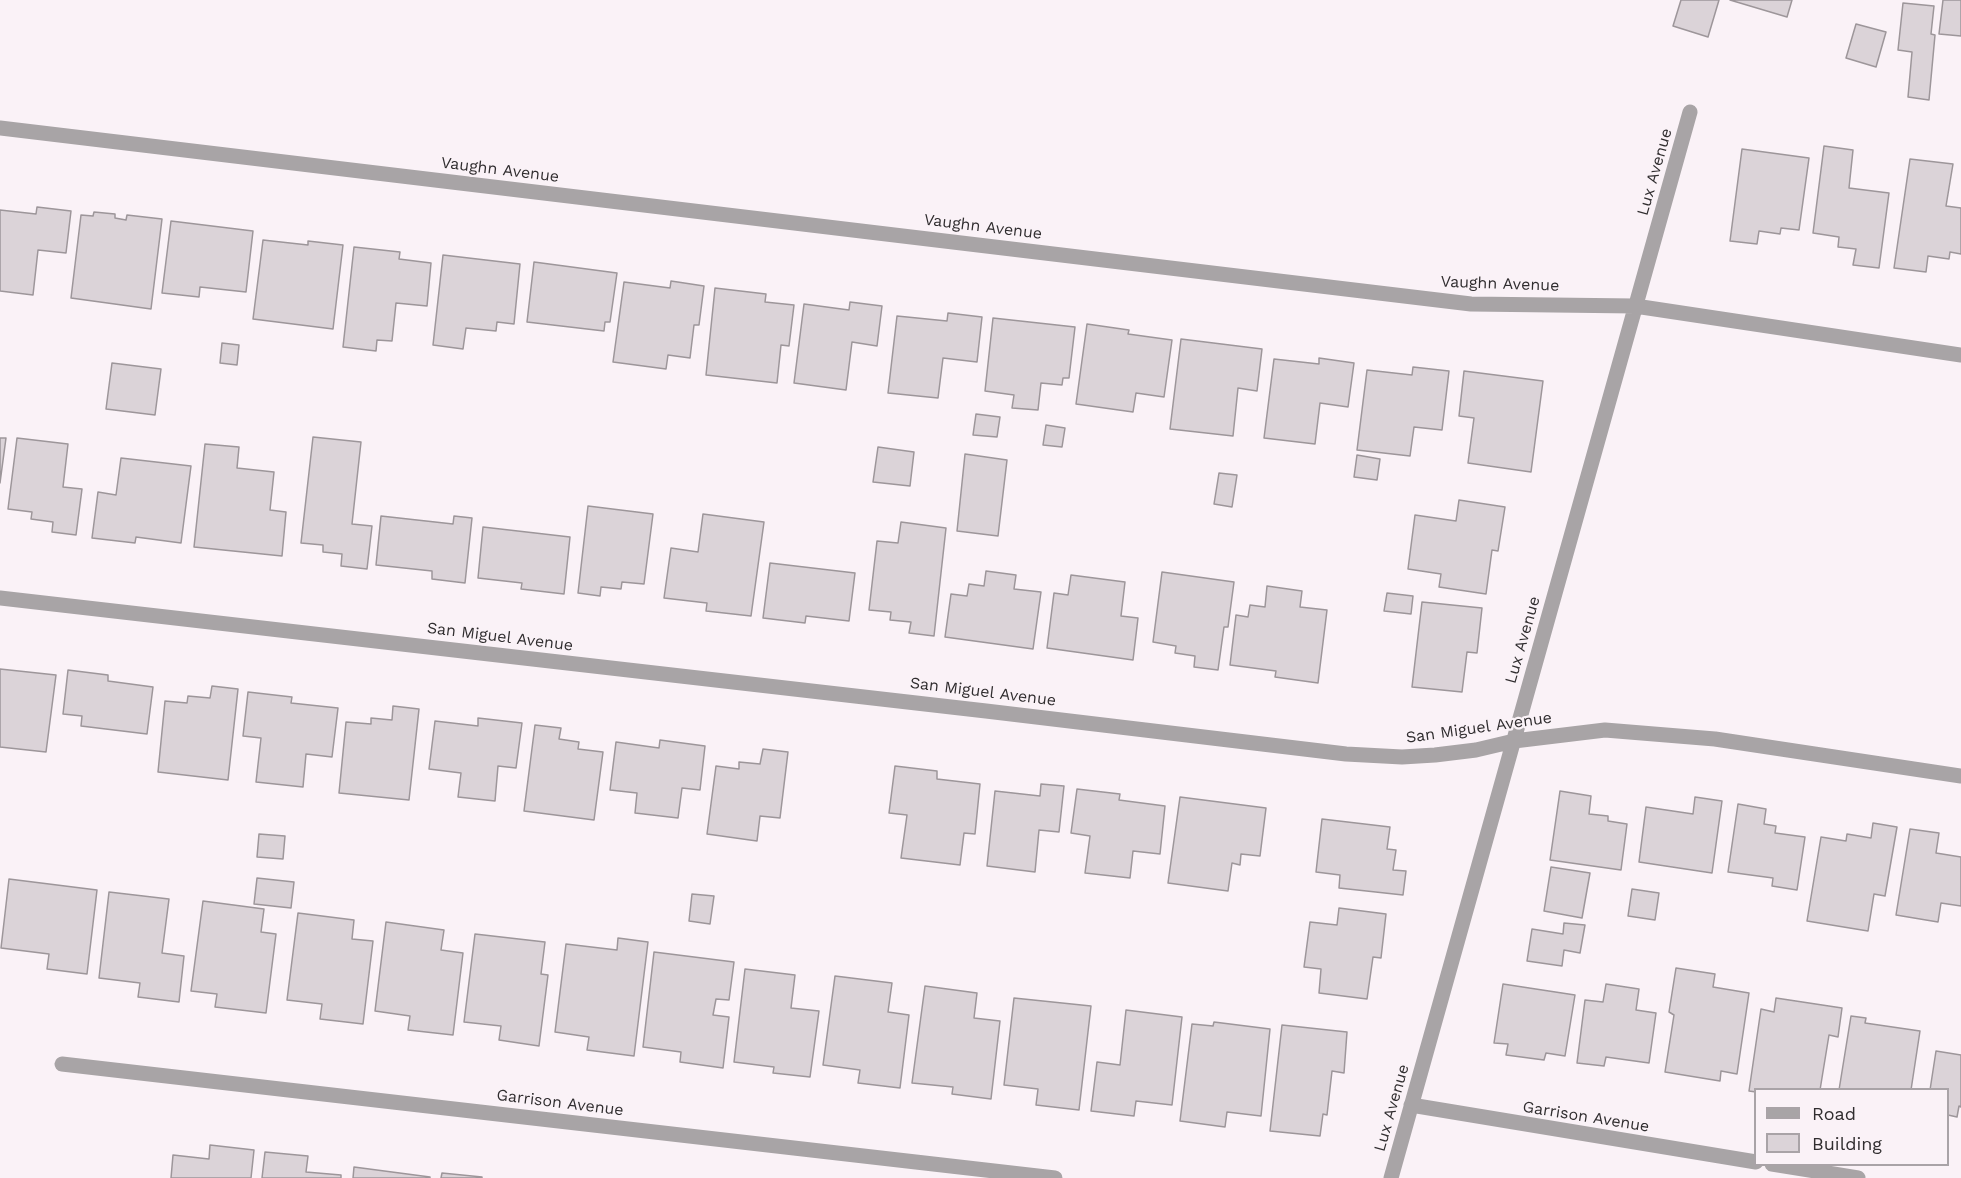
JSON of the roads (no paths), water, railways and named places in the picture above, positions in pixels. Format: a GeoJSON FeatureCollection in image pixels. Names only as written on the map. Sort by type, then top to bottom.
{"type":"FeatureCollection","features":[{"type":"Feature","properties":{"kind":"street","name":"Lux Avenue"},"geometry":{"type":"LineString","coordinates":[[1391,1178],[1690,112]]}},
{"type":"Feature","properties":{"kind":"street","name":"Vaughn Avenue"},"geometry":{"type":"LineString","coordinates":[[0,128],[1471,304],[1635,306],[1961,355]]}},
{"type":"Feature","properties":{"kind":"street","name":"San Miguel Avenue"},"geometry":{"type":"LineString","coordinates":[[0,598],[1346,754],[1402,757],[1435,755],[1476,750],[1514,741],[1605,730],[1715,739],[1961,776]]}},
{"type":"Feature","properties":{"kind":"street","name":"Garrison Avenue"},"geometry":{"type":"LineString","coordinates":[[62,1064],[1055,1178]]}},
{"type":"Feature","properties":{"kind":"street","name":"Garrison Avenue"},"geometry":{"type":"LineString","coordinates":[[1411,1106],[1754,1162]]}},
{"type":"Feature","properties":{"kind":"street"},"geometry":{"type":"LineString","coordinates":[[1784,1166],[1858,1178]]}}]}
